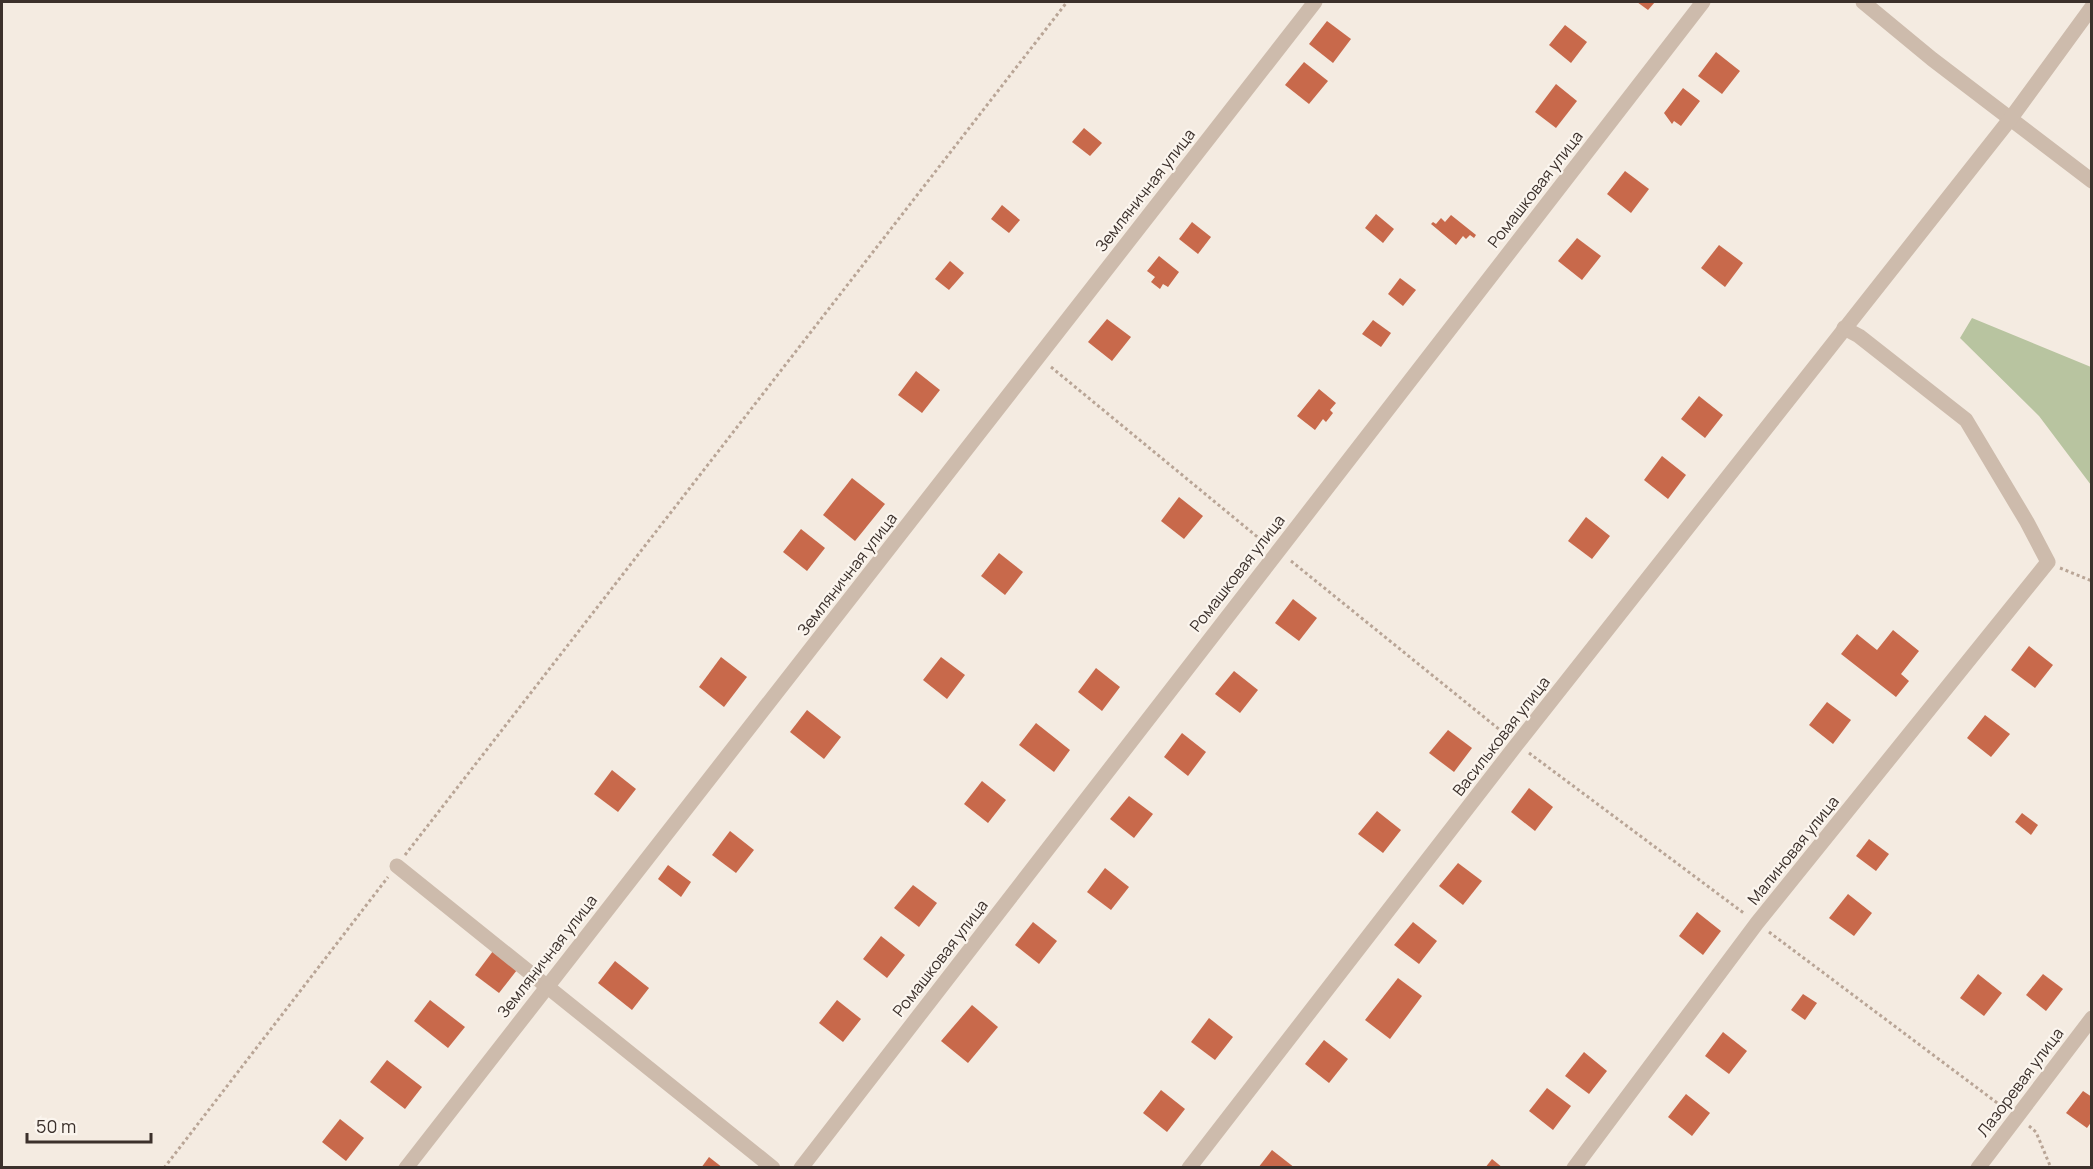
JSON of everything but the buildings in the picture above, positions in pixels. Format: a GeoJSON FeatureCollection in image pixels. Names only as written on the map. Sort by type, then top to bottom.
{"type":"FeatureCollection","features":[{"type":"Feature","properties":{"kind":"street","name":"Земляничная улица"},"geometry":{"type":"LineString","coordinates":[[406,1167],[1315,2]]}},
{"type":"Feature","properties":{"kind":"street","name":"Ромашковая улица"},"geometry":{"type":"LineString","coordinates":[[801,1167],[1277,549],[1703,2]]}},
{"type":"Feature","properties":{"kind":"street"},"geometry":{"type":"LineString","coordinates":[[1863,2],[1932,59],[2091,181]]}},
{"type":"Feature","properties":{"kind":"street","name":"Васильковая улица"},"geometry":{"type":"LineString","coordinates":[[1189,1167],[1517,744],[2010,118],[2091,7]]}},
{"type":"Feature","properties":{"kind":"street"},"geometry":{"type":"LineString","coordinates":[[1844,328],[1859,336],[1966,420],[2027,522],[2048,562]]}},
{"type":"Feature","properties":{"kind":"street","name":"Малиновая улица"},"geometry":{"type":"LineString","coordinates":[[1574,1167],[1757,923],[2048,562]]}},
{"type":"Feature","properties":{"kind":"street"},"geometry":{"type":"LineString","coordinates":[[397,866],[773,1167]]}},
{"type":"Feature","properties":{"kind":"street","name":"Лазоревая улица"},"geometry":{"type":"LineString","coordinates":[[1978,1167],[2091,1018]]}},
{"type":"Feature","properties":{"kind":"path"},"geometry":{"type":"LineString","coordinates":[[164,1167],[1067,2]]}},
{"type":"Feature","properties":{"kind":"path"},"geometry":{"type":"LineString","coordinates":[[1038,356],[1263,543],[1277,549],[1517,744],[2036,1132],[2051,1167]]}},
{"type":"Feature","properties":{"kind":"path"},"geometry":{"type":"LineString","coordinates":[[2048,562],[2091,581]]}},
{"type":"Feature","properties":{"kind":"green space"},"geometry":{"type":"Polygon","coordinates":[[[1972,318],[2091,367],[2091,485],[2039,416],[1960,338],[1972,318]]]}}]}
